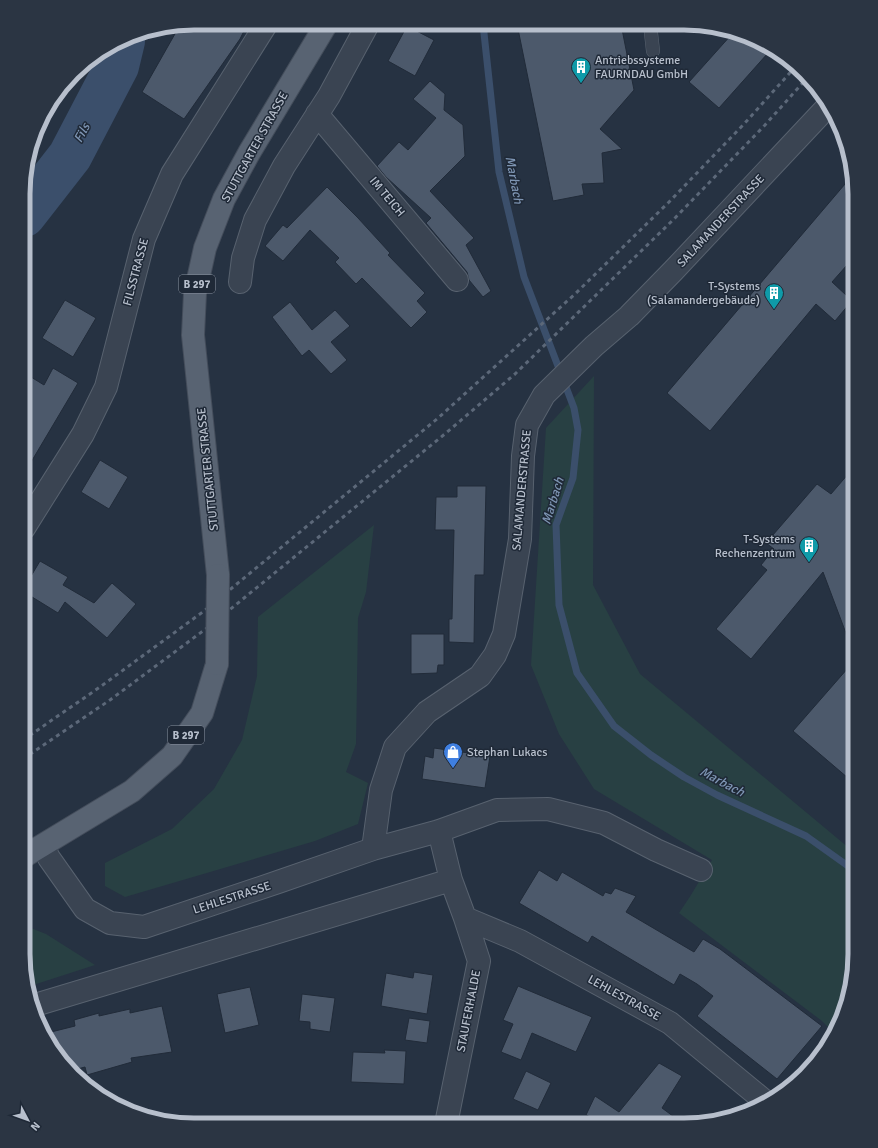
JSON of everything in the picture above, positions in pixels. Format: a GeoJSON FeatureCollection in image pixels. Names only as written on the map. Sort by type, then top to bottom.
{"type":"FeatureCollection","features":[{"type":"Feature","properties":{"kind":"main road","name":"STUTTGARTER STRASSE"},"geometry":{"type":"LineString","coordinates":[[37,853],[132,791],[172,756],[202,713],[217,664],[218,574],[194,335],[195,293],[205,248],[224,199],[248,154],[323,30]]}},
{"type":"Feature","properties":{"kind":"street","name":"FILSSTRASSE"},"geometry":{"type":"LineString","coordinates":[[30,518],[83,434],[106,387],[144,240],[172,174],[263,30]]}},
{"type":"Feature","properties":{"kind":"street"},"geometry":{"type":"LineString","coordinates":[[240,282],[243,258],[255,220],[284,166],[329,96],[365,30]]}},
{"type":"Feature","properties":{"kind":"street","name":"SALAMANDERSTRASSE"},"geometry":{"type":"LineString","coordinates":[[373,849],[381,790],[395,747],[427,712],[480,676],[495,655],[504,634],[520,539],[523,456],[527,426],[544,395],[594,346],[629,316],[825,110]]}},
{"type":"Feature","properties":{"kind":"street","name":"IM TEICH"},"geometry":{"type":"LineString","coordinates":[[317,114],[457,280]]}},
{"type":"Feature","properties":{"kind":"street","name":"LEHLESTRASSE"},"geometry":{"type":"LineString","coordinates":[[37,853],[85,909],[110,923],[144,927],[373,849],[439,831],[497,810],[548,809],[604,823],[656,850],[701,870]]}},
{"type":"Feature","properties":{"kind":"street","name":"STAUFERHALDE"},"geometry":{"type":"LineString","coordinates":[[439,831],[451,880],[479,961],[447,1118]]}},
{"type":"Feature","properties":{"kind":"street"},"geometry":{"type":"LineString","coordinates":[[38,1004],[451,880]]}},
{"type":"Feature","properties":{"kind":"street","name":"LEHLESTRASSE"},"geometry":{"type":"LineString","coordinates":[[465,918],[520,941],[670,1023],[762,1098]]}},
{"type":"Feature","properties":{"kind":"lane"},"geometry":{"type":"LineString","coordinates":[[651,30],[653,50]]}},
{"type":"Feature","properties":{"kind":"green space"},"geometry":{"type":"Polygon","coordinates":[[[594,376],[593,585],[640,674],[848,847],[847,976],[836,1017],[830,1029],[822,1021],[679,913],[712,860],[594,789],[559,734],[531,665],[546,428],[594,376]]]}},
{"type":"Feature","properties":{"kind":"green space"},"geometry":{"type":"Polygon","coordinates":[[[374,525],[366,592],[358,618],[356,744],[346,772],[368,783],[358,824],[315,841],[125,897],[105,886],[105,863],[172,829],[214,789],[242,740],[257,676],[258,617],[374,525]]]}},
{"type":"Feature","properties":{"kind":"green space"},"geometry":{"type":"Polygon","coordinates":[[[30,928],[46,934],[95,965],[33,985],[30,965],[30,928]]]}},
{"type":"Feature","properties":{"kind":"building"},"geometry":{"type":"Polygon","coordinates":[[[244,30],[240,39],[184,119],[142,92],[177,31],[244,30]]]}},
{"type":"Feature","properties":{"kind":"building"},"geometry":{"type":"Polygon","coordinates":[[[405,30],[415,30],[434,40],[415,76],[388,61],[405,30]]]}},
{"type":"Feature","properties":{"kind":"building","name":"Antriebssysteme FAURNDAU GmbH"},"geometry":{"type":"Polygon","coordinates":[[[518,30],[622,30],[634,90],[600,129],[622,149],[602,153],[604,183],[582,184],[584,195],[553,201],[518,30]]]}},
{"type":"Feature","properties":{"kind":"building"},"geometry":{"type":"Polygon","coordinates":[[[730,37],[747,42],[768,53],[719,108],[689,82],[730,37]]]}},
{"type":"Feature","properties":{"kind":"building"},"geometry":{"type":"Polygon","coordinates":[[[430,81],[445,94],[444,110],[463,125],[465,156],[430,191],[474,238],[466,245],[491,291],[483,297],[469,280],[467,272],[426,223],[431,218],[386,177],[377,166],[399,142],[408,150],[436,118],[413,99],[430,81]]]}},
{"type":"Feature","properties":{"kind":"building","name":"T-Systems (Salamandergebäude)"},"geometry":{"type":"Polygon","coordinates":[[[848,181],[848,264],[832,282],[847,296],[848,305],[835,321],[816,304],[710,431],[667,393],[848,181]]]}},
{"type":"Feature","properties":{"kind":"building"},"geometry":{"type":"Polygon","coordinates":[[[327,187],[358,218],[390,253],[388,255],[425,293],[417,301],[427,312],[411,328],[362,278],[356,284],[335,262],[339,258],[310,230],[283,261],[265,246],[283,225],[287,228],[327,187]]]}},
{"type":"Feature","properties":{"kind":"building"},"geometry":{"type":"Polygon","coordinates":[[[65,300],[96,318],[73,357],[42,338],[65,300]]]}},
{"type":"Feature","properties":{"kind":"building"},"geometry":{"type":"Polygon","coordinates":[[[290,302],[312,330],[335,310],[350,326],[331,342],[347,360],[331,374],[309,350],[302,356],[272,317],[290,302]]]}},
{"type":"Feature","properties":{"kind":"building"},"geometry":{"type":"Polygon","coordinates":[[[53,368],[78,383],[30,464],[30,379],[31,377],[44,385],[53,368]]]}},
{"type":"Feature","properties":{"kind":"building"},"geometry":{"type":"Polygon","coordinates":[[[100,460],[128,477],[109,509],[81,492],[100,460]]]}},
{"type":"Feature","properties":{"kind":"building","name":"T-Systems Rechenzentrum"},"geometry":{"type":"Polygon","coordinates":[[[848,474],[848,639],[823,572],[751,659],[716,629],[767,570],[761,565],[774,549],[766,543],[817,484],[831,494],[848,474]]]}},
{"type":"Feature","properties":{"kind":"building"},"geometry":{"type":"Polygon","coordinates":[[[457,486],[486,486],[484,575],[475,575],[474,643],[449,642],[449,619],[452,619],[454,530],[435,530],[436,497],[457,497],[457,486]]]}},
{"type":"Feature","properties":{"kind":"building"},"geometry":{"type":"Polygon","coordinates":[[[40,561],[68,577],[63,585],[94,603],[112,583],[136,604],[107,638],[65,602],[58,613],[30,596],[30,578],[40,561]]]}},
{"type":"Feature","properties":{"kind":"building"},"geometry":{"type":"Polygon","coordinates":[[[411,634],[444,634],[444,665],[438,665],[437,673],[411,674],[411,634]]]}},
{"type":"Feature","properties":{"kind":"building"},"geometry":{"type":"Polygon","coordinates":[[[848,668],[848,778],[793,731],[848,668]]]}},
{"type":"Feature","properties":{"kind":"building"},"geometry":{"type":"Polygon","coordinates":[[[434,748],[490,756],[485,788],[422,779],[425,756],[433,758],[434,748]]]}},
{"type":"Feature","properties":{"kind":"building"},"geometry":{"type":"Polygon","coordinates":[[[539,870],[557,881],[562,872],[603,896],[605,892],[611,894],[615,888],[636,896],[626,912],[694,952],[703,939],[720,949],[822,1026],[777,1079],[697,1016],[713,996],[697,984],[680,974],[674,985],[592,936],[588,943],[519,903],[539,870]]]}},
{"type":"Feature","properties":{"kind":"building"},"geometry":{"type":"Polygon","coordinates":[[[414,972],[433,975],[427,1014],[381,1006],[386,973],[413,978],[414,972]]]}},
{"type":"Feature","properties":{"kind":"building"},"geometry":{"type":"Polygon","coordinates":[[[518,986],[592,1017],[576,1052],[532,1033],[521,1060],[501,1052],[513,1024],[503,1020],[518,986]]]}},
{"type":"Feature","properties":{"kind":"building"},"geometry":{"type":"Polygon","coordinates":[[[250,987],[259,1025],[225,1033],[217,994],[250,987]]]}},
{"type":"Feature","properties":{"kind":"building"},"geometry":{"type":"Polygon","coordinates":[[[302,994],[335,998],[330,1032],[310,1029],[310,1022],[299,1021],[302,994]]]}},
{"type":"Feature","properties":{"kind":"building"},"geometry":{"type":"Polygon","coordinates":[[[162,1006],[172,1052],[131,1058],[132,1062],[87,1075],[85,1067],[77,1069],[64,1054],[50,1032],[75,1026],[74,1020],[99,1013],[99,1016],[130,1009],[130,1013],[162,1006]]]}},
{"type":"Feature","properties":{"kind":"building"},"geometry":{"type":"Polygon","coordinates":[[[409,1018],[430,1021],[427,1043],[405,1040],[409,1018]]]}},
{"type":"Feature","properties":{"kind":"building"},"geometry":{"type":"Polygon","coordinates":[[[384,1050],[406,1051],[404,1084],[351,1082],[353,1052],[385,1053],[384,1050]]]}},
{"type":"Feature","properties":{"kind":"building"},"geometry":{"type":"Polygon","coordinates":[[[659,1063],[682,1076],[662,1108],[676,1118],[592,1118],[586,1115],[595,1096],[619,1112],[659,1063]]]}},
{"type":"Feature","properties":{"kind":"building"},"geometry":{"type":"Polygon","coordinates":[[[526,1071],[551,1083],[538,1110],[513,1099],[526,1071]]]}},
{"type":"Feature","properties":{"kind":"waterway","name":"Marbach"},"geometry":{"type":"LineString","coordinates":[[484,30],[499,172],[524,277],[574,408],[578,430],[573,478],[556,525],[559,605],[577,673],[614,726],[651,755],[684,777],[717,795],[806,836],[848,866]]}},
{"type":"Feature","properties":{"kind":"waterway","name":"Fils"},"geometry":{"type":"LineString","coordinates":[[30,207],[70,156],[117,66],[122,47]]}},
{"type":"Feature","properties":{"kind":"railway"},"geometry":{"type":"LineString","coordinates":[[30,735],[100,687],[204,611],[437,419],[575,294],[669,202],[744,124],[792,71]]}},
{"type":"Feature","properties":{"kind":"railway"},"geometry":{"type":"LineString","coordinates":[[30,754],[110,700],[211,625],[446,433],[515,374],[674,219],[765,125],[804,82]]}},
{"type":"Feature","properties":{"kind":"place","name":"Antriebssysteme FAURNDAU GmbH"},"geometry":{"type":"Point","coordinates":[581,84]}},
{"type":"Feature","properties":{"kind":"place","name":"T-Systems (Salamandergebäude)"},"geometry":{"type":"Point","coordinates":[774,310]}},
{"type":"Feature","properties":{"kind":"place","name":"T-Systems Rechenzentrum"},"geometry":{"type":"Point","coordinates":[809,563]}},
{"type":"Feature","properties":{"kind":"place","name":"Stephan Lukacs"},"geometry":{"type":"Point","coordinates":[453,769]}}]}
